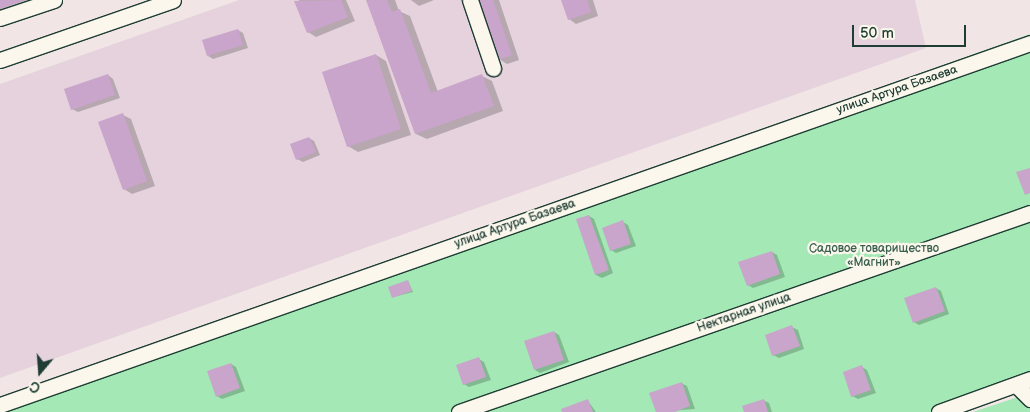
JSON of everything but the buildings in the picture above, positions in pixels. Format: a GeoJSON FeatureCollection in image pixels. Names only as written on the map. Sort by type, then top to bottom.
{"type":"FeatureCollection","features":[{"type":"Feature","properties":{"kind":"street"},"geometry":{"type":"LineString","coordinates":[[0,18],[54,0]]}},
{"type":"Feature","properties":{"kind":"street"},"geometry":{"type":"LineString","coordinates":[[470,0],[493,68]]}},
{"type":"Feature","properties":{"kind":"street"},"geometry":{"type":"LineString","coordinates":[[0,60],[168,1]]}},
{"type":"Feature","properties":{"kind":"street","name":"улица Артура Базаева"},"geometry":{"type":"LineString","coordinates":[[0,405],[1030,43]]}},
{"type":"Feature","properties":{"kind":"street","name":"Нектарная улица"},"geometry":{"type":"LineString","coordinates":[[459,412],[1030,213]]}},
{"type":"Feature","properties":{"kind":"street"},"geometry":{"type":"LineString","coordinates":[[939,412],[1025,383],[1030,399]]}},
{"type":"Feature","properties":{"kind":"shaded area"},"geometry":{"type":"Polygon","coordinates":[[[239,0],[915,0],[926,48],[0,378],[0,84],[239,0]]]}},
{"type":"Feature","properties":{"kind":"green space","name":"Садовое товарищество «Магнит»"},"geometry":{"type":"Polygon","coordinates":[[[1030,34],[1030,387],[967,412],[0,412],[0,402],[1030,34]]]}},
{"type":"Feature","properties":{"kind":"green space"},"geometry":{"type":"Polygon","coordinates":[[[1030,393],[1030,412],[973,412],[1030,393]]]}}]}
